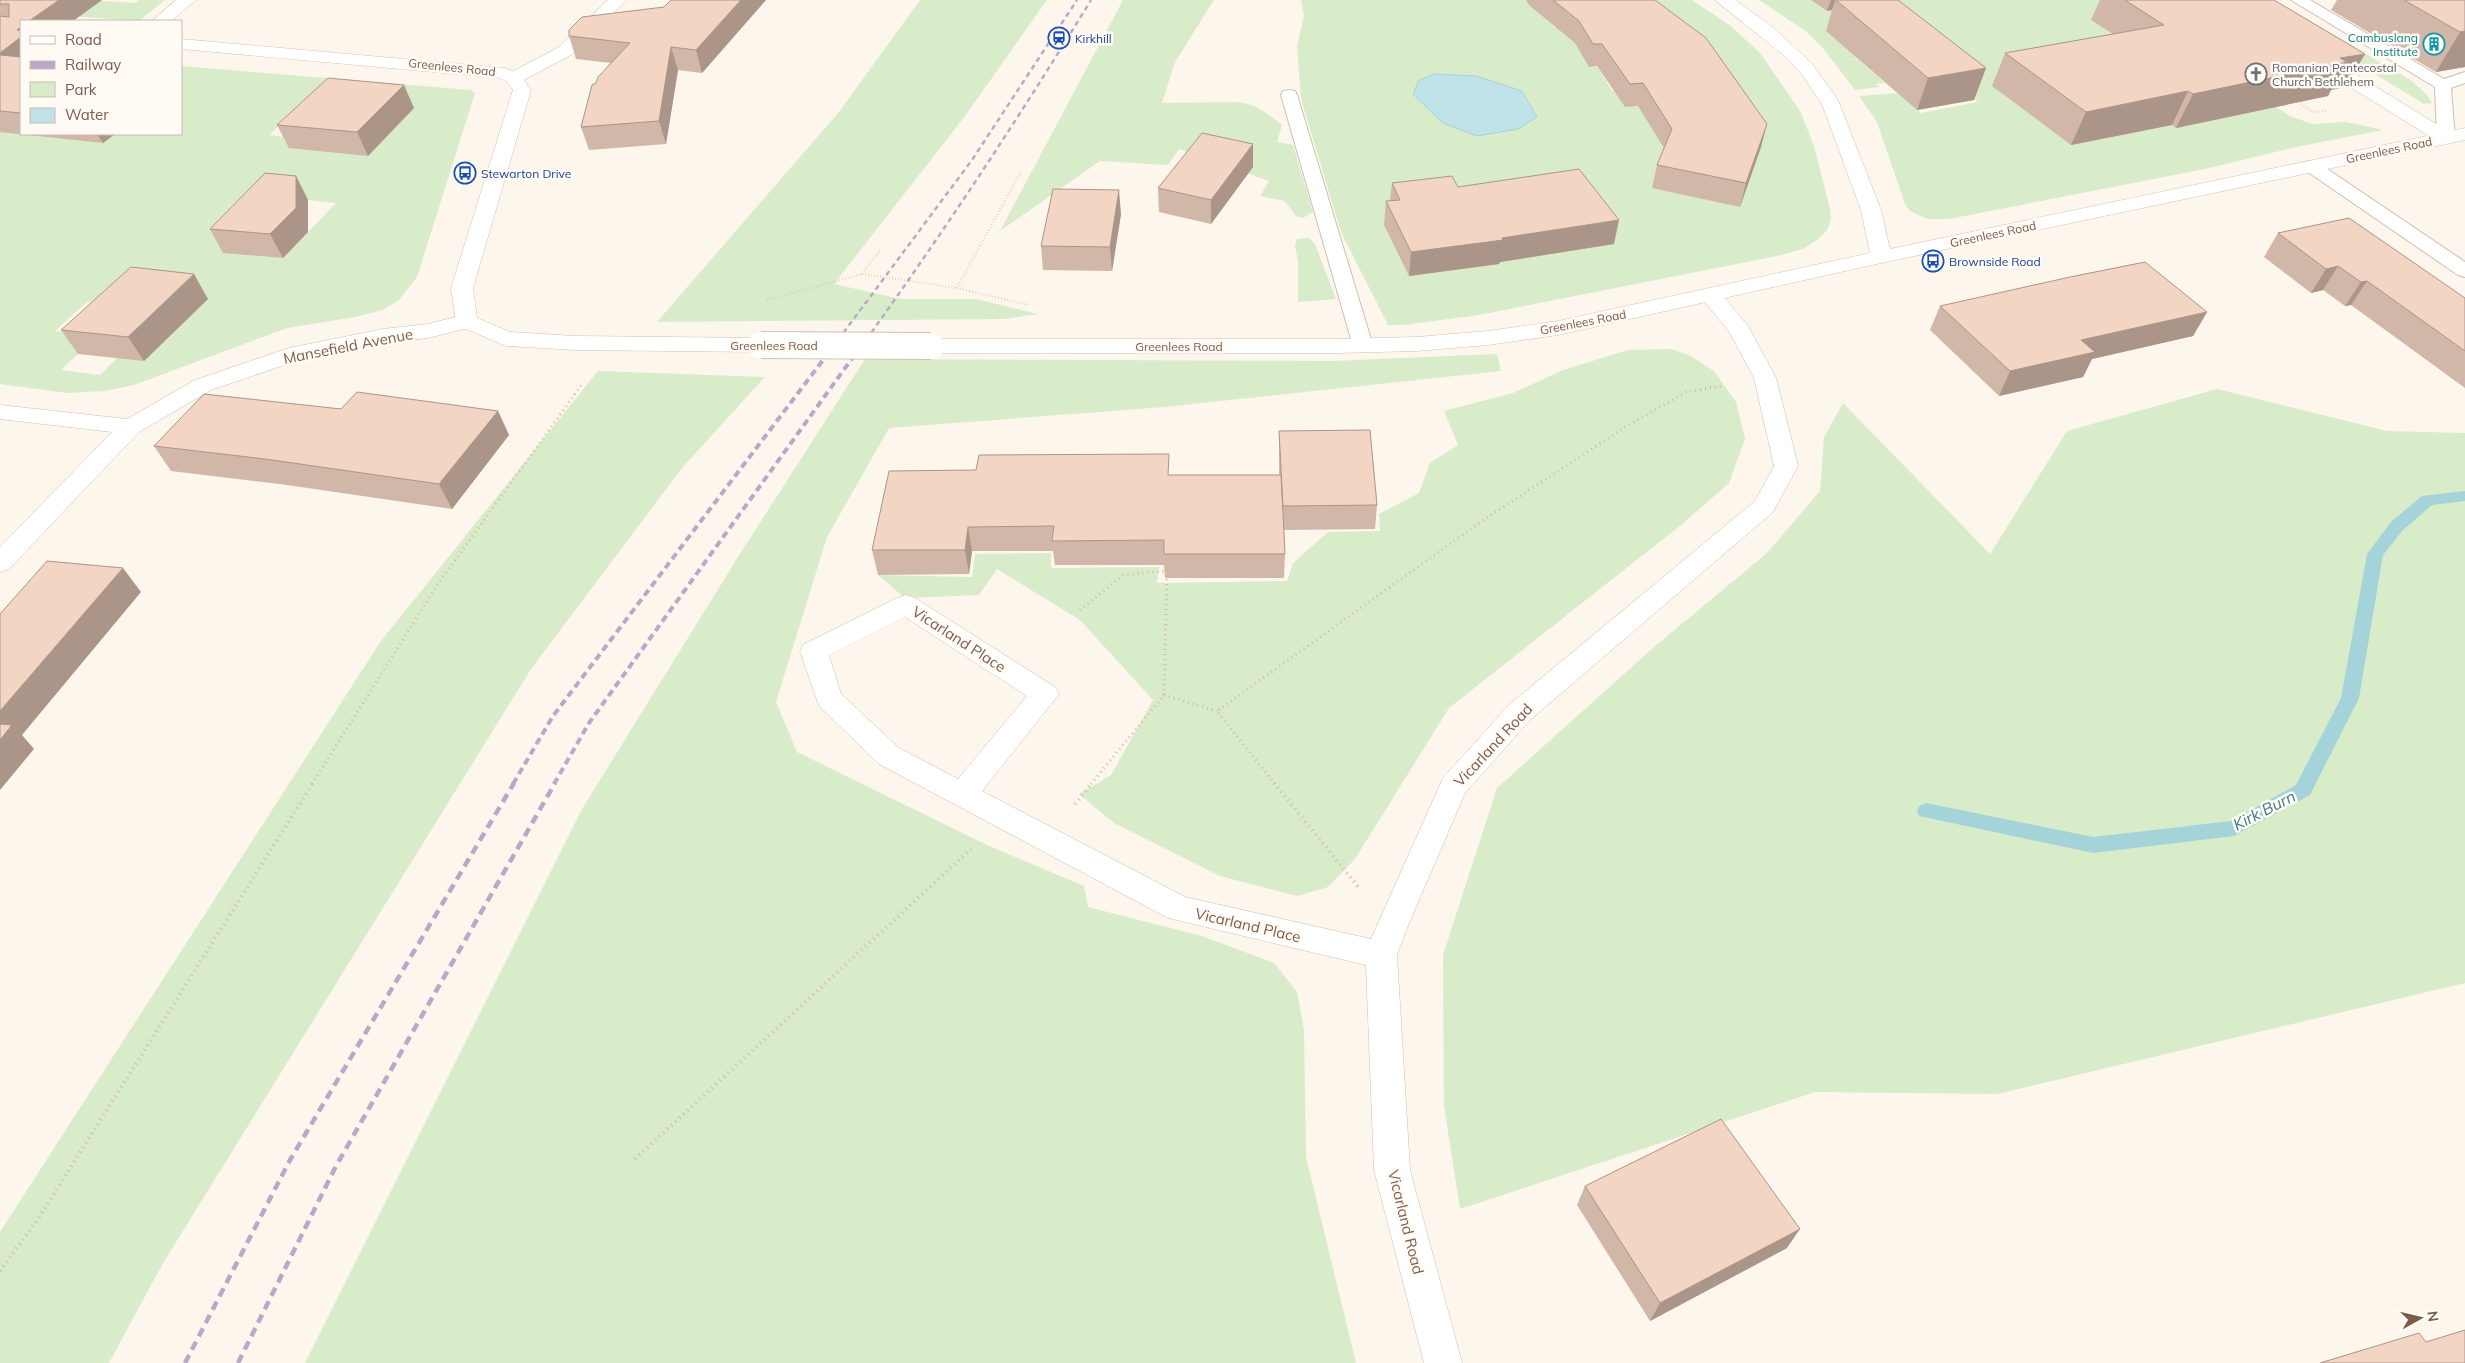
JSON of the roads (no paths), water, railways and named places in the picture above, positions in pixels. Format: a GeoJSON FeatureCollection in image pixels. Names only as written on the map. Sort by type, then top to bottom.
{"type":"FeatureCollection","features":[{"type":"Feature","properties":{"kind":"street"},"geometry":{"type":"LineString","coordinates":[[161,20],[187,0]]}},
{"type":"Feature","properties":{"kind":"street"},"geometry":{"type":"LineString","coordinates":[[514,78],[565,51],[618,0]]}},
{"type":"Feature","properties":{"kind":"street"},"geometry":{"type":"LineString","coordinates":[[1724,0],[1768,32],[1792,53],[1806,68],[1831,104],[1870,210],[1881,257]]}},
{"type":"Feature","properties":{"kind":"street","name":"Greenlees Road"},"geometry":{"type":"LineString","coordinates":[[182,44],[486,69],[504,72],[514,78],[522,90],[462,288],[467,321],[506,339],[611,344],[1362,346],[1424,344],[1506,336],[1558,328],[1711,296],[1881,257],[2455,136]]}},
{"type":"Feature","properties":{"kind":"street"},"geometry":{"type":"LineString","coordinates":[[2305,52],[2455,136]]}},
{"type":"Feature","properties":{"kind":"street","name":"Vicarland Road"},"geometry":{"type":"LineString","coordinates":[[1443,1363],[1392,1170],[1381,955],[1453,786],[1520,712],[1764,506],[1786,466],[1765,378],[1740,331],[1711,296]]}},
{"type":"Feature","properties":{"kind":"street","name":"Mansefield Avenue"},"geometry":{"type":"LineString","coordinates":[[0,563],[131,427],[203,385],[297,353],[383,336],[428,331],[467,321]]}},
{"type":"Feature","properties":{"kind":"street"},"geometry":{"type":"LineString","coordinates":[[0,412],[131,427]]}},
{"type":"Feature","properties":{"kind":"street","name":"Vicarland Place"},"geometry":{"type":"LineString","coordinates":[[962,794],[1045,694],[906,605],[814,651],[829,699],[889,756],[1179,909],[1381,955]]}},
{"type":"Feature","properties":{"kind":"lane"},"geometry":{"type":"LineString","coordinates":[[2299,0],[2444,85],[2455,136]]}},
{"type":"Feature","properties":{"kind":"lane"},"geometry":{"type":"LineString","coordinates":[[2444,85],[2465,78]]}},
{"type":"Feature","properties":{"kind":"lane"},"geometry":{"type":"LineString","coordinates":[[1289,95],[1362,346]]}},
{"type":"Feature","properties":{"kind":"lane"},"geometry":{"type":"LineString","coordinates":[[2311,166],[2465,271]]}},
{"type":"Feature","properties":{"kind":"water"},"geometry":{"type":"Polygon","coordinates":[[[1435,74],[1476,76],[1522,91],[1537,117],[1518,129],[1477,136],[1443,123],[1413,94],[1419,80],[1435,74]]]}},
{"type":"Feature","properties":{"kind":"waterway","name":"Kirk Burn"},"geometry":{"type":"LineString","coordinates":[[1926,811],[2093,845],[2234,828],[2303,790],[2350,698],[2375,554],[2397,526],[2428,500],[2465,496]]}},
{"type":"Feature","properties":{"kind":"railway"},"geometry":{"type":"LineString","coordinates":[[838,340],[972,160],[1077,0]]}},
{"type":"Feature","properties":{"kind":"railway"},"geometry":{"type":"LineString","coordinates":[[866,340],[982,172],[1091,0]]}},
{"type":"Feature","properties":{"kind":"railway"},"geometry":{"type":"LineString","coordinates":[[513,784],[553,716],[839,339]]}},
{"type":"Feature","properties":{"kind":"railway"},"geometry":{"type":"LineString","coordinates":[[554,784],[589,723],[866,339]]}},
{"type":"Feature","properties":{"kind":"railway"},"geometry":{"type":"LineString","coordinates":[[185,1363],[290,1160],[514,783]]}},
{"type":"Feature","properties":{"kind":"railway"},"geometry":{"type":"LineString","coordinates":[[238,1363],[336,1166],[555,783]]}},
{"type":"Feature","properties":{"kind":"place","name":"Kirkhill"},"geometry":{"type":"Point","coordinates":[1059,38]}},
{"type":"Feature","properties":{"kind":"place","name":"Cambuslang Institute"},"geometry":{"type":"Point","coordinates":[2434,44]}},
{"type":"Feature","properties":{"kind":"place","name":"Romanian Pentecostal Church Bethlehem"},"geometry":{"type":"Point","coordinates":[2256,74]}},
{"type":"Feature","properties":{"kind":"place","name":"Stewarton Drive"},"geometry":{"type":"Point","coordinates":[465,173]}},
{"type":"Feature","properties":{"kind":"place","name":"Brownside Road"},"geometry":{"type":"Point","coordinates":[1933,261]}}]}
